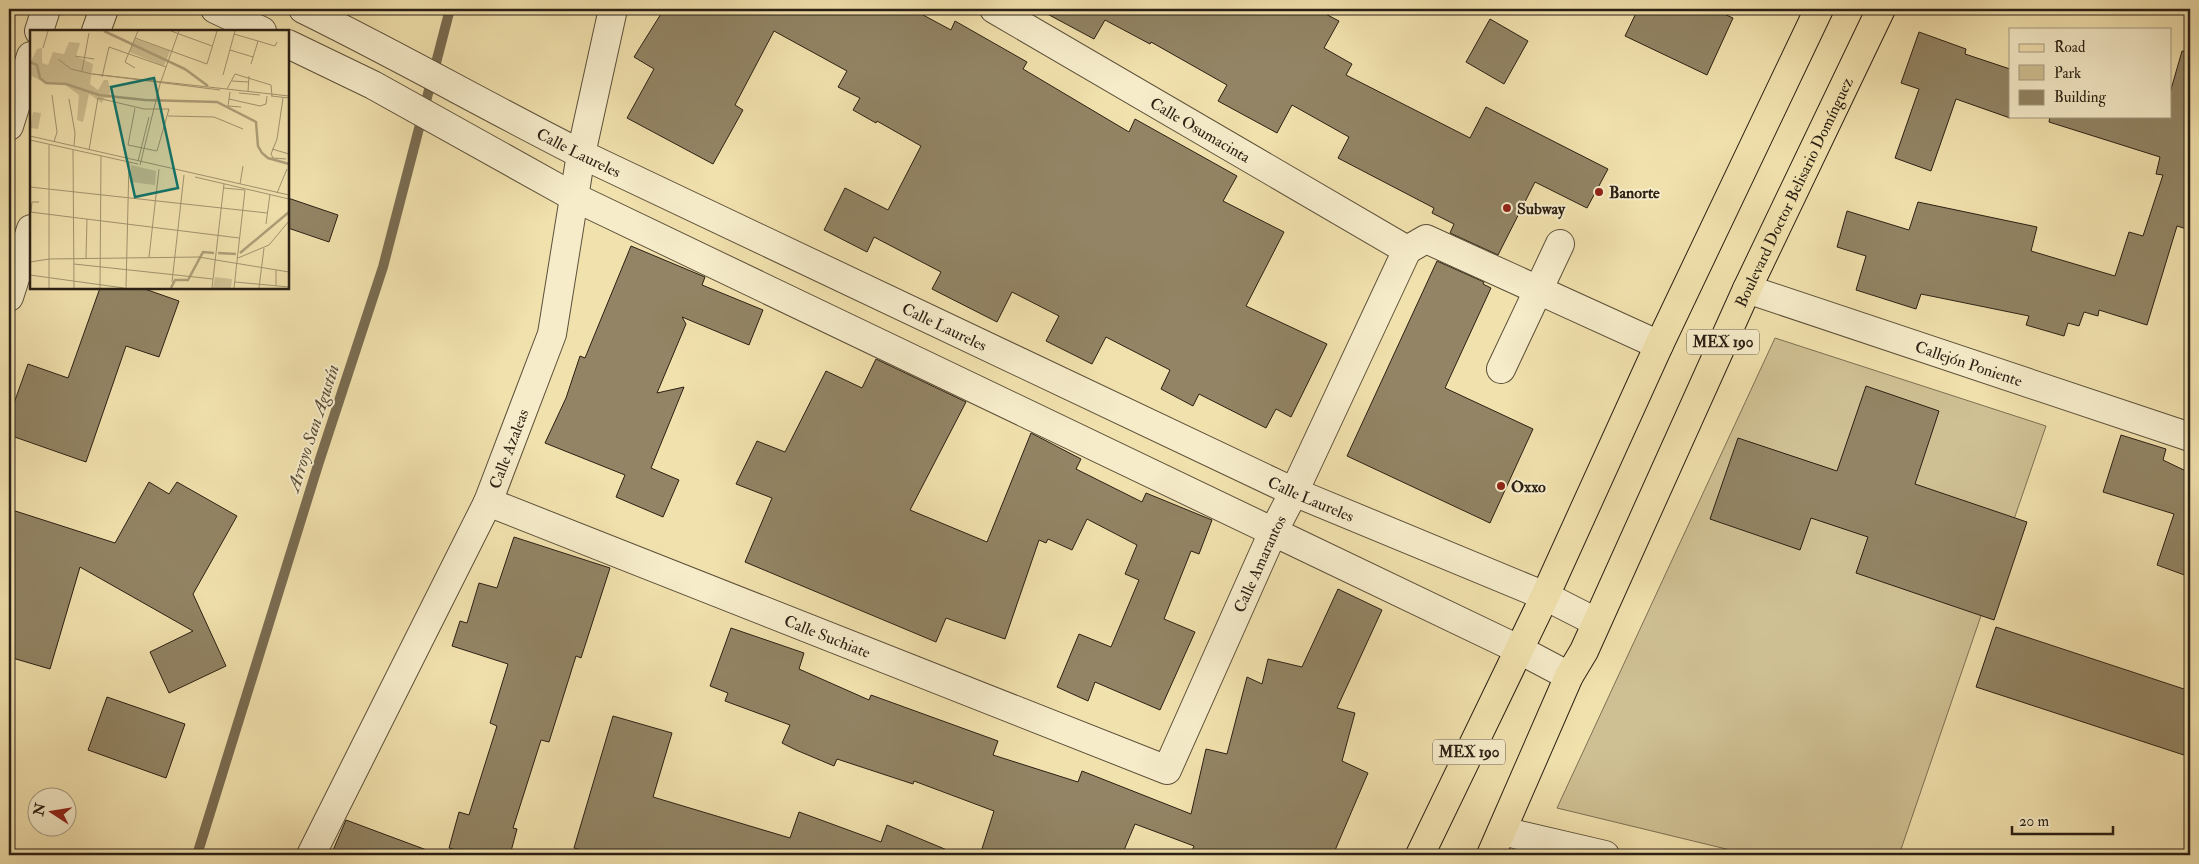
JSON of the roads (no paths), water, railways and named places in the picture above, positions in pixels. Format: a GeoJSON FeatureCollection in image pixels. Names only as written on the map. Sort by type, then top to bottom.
{"type":"FeatureCollection","features":[{"type":"Feature","properties":{"kind":"main road","name":"MEX 190"},"geometry":{"type":"LineString","coordinates":[[1420,855],[1545,596],[1659,345],[1819,9]]}},
{"type":"Feature","properties":{"kind":"main road","name":"Boulevard Doctor Belisario Domínguez"},"geometry":{"type":"LineString","coordinates":[[1569,676],[1584,651],[1747,288],[1881,9]]}},
{"type":"Feature","properties":{"kind":"main road","name":"MEX 190"},"geometry":{"type":"LineString","coordinates":[[1491,855],[1569,676]]}},
{"type":"Feature","properties":{"kind":"street"},"geometry":{"type":"LineString","coordinates":[[39,30],[46,9]]}},
{"type":"Feature","properties":{"kind":"street"},"geometry":{"type":"LineString","coordinates":[[96,30],[104,9]]}},
{"type":"Feature","properties":{"kind":"street"},"geometry":{"type":"LineString","coordinates":[[215,9],[260,30]]}},
{"type":"Feature","properties":{"kind":"street","name":"Calle Laureles"},"geometry":{"type":"LineString","coordinates":[[303,9],[393,54],[479,103],[581,154],[1294,492],[1545,596],[1596,622]]}},
{"type":"Feature","properties":{"kind":"street","name":"Calle Azaleas"},"geometry":{"type":"LineString","coordinates":[[311,855],[488,502],[552,334],[581,154],[613,9]]}},
{"type":"Feature","properties":{"kind":"street","name":"Calle Osumacinta"},"geometry":{"type":"LineString","coordinates":[[994,9],[1407,250]]}},
{"type":"Feature","properties":{"kind":"street"},"geometry":{"type":"LineString","coordinates":[[289,44],[373,85],[574,197],[1518,649],[1569,676]]}},
{"type":"Feature","properties":{"kind":"street"},"geometry":{"type":"LineString","coordinates":[[9,126],[30,59]]}},
{"type":"Feature","properties":{"kind":"street"},"geometry":{"type":"LineString","coordinates":[[9,297],[30,231]]}},
{"type":"Feature","properties":{"kind":"street"},"geometry":{"type":"LineString","coordinates":[[1407,250],[1426,240],[1659,345]]}},
{"type":"Feature","properties":{"kind":"street"},"geometry":{"type":"LineString","coordinates":[[1501,369],[1560,244]]}},
{"type":"Feature","properties":{"kind":"street","name":"Calle Amarantos"},"geometry":{"type":"LineString","coordinates":[[1167,770],[1274,532],[1407,250]]}},
{"type":"Feature","properties":{"kind":"street","name":"Callejón Poniente"},"geometry":{"type":"LineString","coordinates":[[1747,288],[2190,437]]}},
{"type":"Feature","properties":{"kind":"street","name":"Calle Suchiate"},"geometry":{"type":"LineString","coordinates":[[488,502],[1167,770]]}},
{"type":"Feature","properties":{"kind":"street"},"geometry":{"type":"LineString","coordinates":[[1502,830],[1605,855]]}},
{"type":"Feature","properties":{"kind":"waterway","name":"Arroyo San Agustín"},"geometry":{"type":"LineString","coordinates":[[197,855],[318,465],[383,267],[450,9]]}},
{"type":"Feature","properties":{"kind":"place","name":"Banorte"},"geometry":{"type":"Point","coordinates":[1599,192]}},
{"type":"Feature","properties":{"kind":"place","name":"Subway"},"geometry":{"type":"Point","coordinates":[1507,208]}},
{"type":"Feature","properties":{"kind":"place","name":"Oxxo"},"geometry":{"type":"Point","coordinates":[1501,486]}}]}
